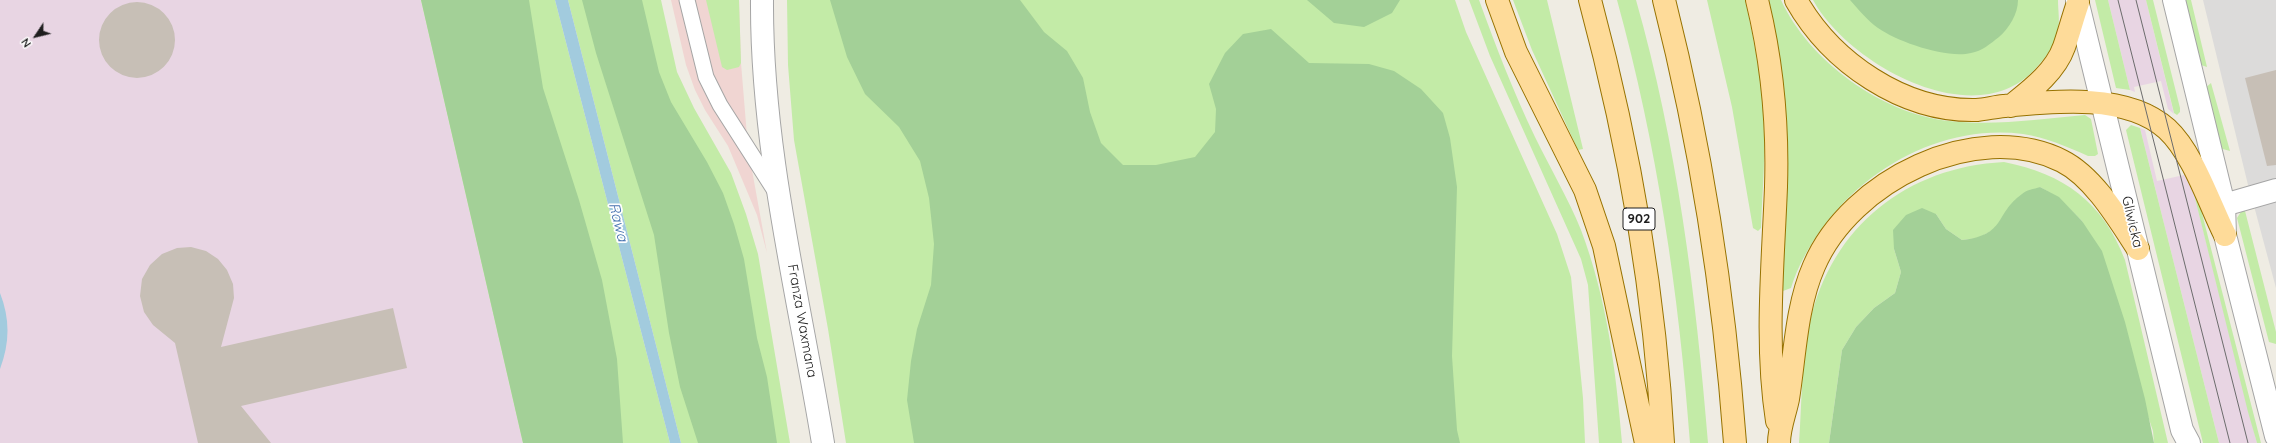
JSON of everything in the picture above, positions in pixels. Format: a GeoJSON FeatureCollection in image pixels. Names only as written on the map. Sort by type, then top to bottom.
{"type":"FeatureCollection","features":[{"type":"Feature","properties":{"kind":"main road"},"geometry":{"type":"LineString","coordinates":[[1497,0],[1516,52],[1585,190],[1604,246],[1646,443]]}},
{"type":"Feature","properties":{"kind":"main road","name":"902"},"geometry":{"type":"LineString","coordinates":[[1590,0],[1605,57],[1636,204],[1655,336],[1663,443]]}},
{"type":"Feature","properties":{"kind":"main road"},"geometry":{"type":"LineString","coordinates":[[1664,0],[1702,168],[1722,308],[1735,443]]}},
{"type":"Feature","properties":{"kind":"main road"},"geometry":{"type":"LineString","coordinates":[[1757,0],[1768,52],[1775,116],[1776,186],[1772,255],[1770,358],[1779,438]]}},
{"type":"Feature","properties":{"kind":"main road"},"geometry":{"type":"LineString","coordinates":[[1796,0],[1817,31],[1834,50],[1856,68],[1900,94],[1952,108],[1977,110],[2011,106],[2081,102],[2103,103],[2146,114],[2168,130],[2188,156],[2225,235]]}},
{"type":"Feature","properties":{"kind":"main road"},"geometry":{"type":"LineString","coordinates":[[2011,106],[2033,89],[2051,69],[2064,48],[2077,1]]}},
{"type":"Feature","properties":{"kind":"main road"},"geometry":{"type":"LineString","coordinates":[[1779,438],[1788,398],[1792,362],[1804,295],[1814,266],[1828,239],[1852,212],[1879,188],[1901,174],[1946,155],[1967,151],[1999,146],[2032,150],[2062,161],[2086,179],[2113,211],[2138,249]]}},
{"type":"Feature","properties":{"kind":"street","name":"Franza Waxmana"},"geometry":{"type":"LineString","coordinates":[[762,0],[762,33],[767,104],[780,199],[823,443]]}},
{"type":"Feature","properties":{"kind":"street"},"geometry":{"type":"LineString","coordinates":[[2174,0],[2224,204],[2225,235],[2276,436]]}},
{"type":"Feature","properties":{"kind":"street","name":"Gliwicka"},"geometry":{"type":"LineString","coordinates":[[2077,1],[2184,439]]}},
{"type":"Feature","properties":{"kind":"street"},"geometry":{"type":"LineString","coordinates":[[2224,204],[2276,190]]}},
{"type":"Feature","properties":{"kind":"lane"},"geometry":{"type":"LineString","coordinates":[[687,0],[706,77],[720,105],[780,199]]}},
{"type":"Feature","properties":{"kind":"shaded area"},"geometry":{"type":"Polygon","coordinates":[[[0,0],[421,0],[523,443],[0,443],[0,0]]]}},
{"type":"Feature","properties":{"kind":"shaded area"},"geometry":{"type":"Polygon","coordinates":[[[671,0],[739,0],[741,63],[748,148],[767,253],[757,215],[728,146],[705,110],[695,90],[686,65],[671,0]]]}},
{"type":"Feature","properties":{"kind":"shaded area"},"geometry":{"type":"Polygon","coordinates":[[[2108,0],[2146,0],[2174,114],[2168,109],[2161,81],[2134,87],[2135,92],[2130,90],[2108,0]]]}},
{"type":"Feature","properties":{"kind":"shaded area"},"geometry":{"type":"Polygon","coordinates":[[[2203,0],[2276,0],[2276,182],[2249,189],[2203,0]]]}},
{"type":"Feature","properties":{"kind":"shaded area"},"geometry":{"type":"Polygon","coordinates":[[[2140,128],[2145,130],[2157,181],[2184,175],[2182,165],[2189,174],[2257,443],[2219,443],[2140,128]]]}},
{"type":"Feature","properties":{"kind":"shaded area"},"geometry":{"type":"Polygon","coordinates":[[[2276,200],[2276,288],[2254,206],[2276,200]]]}},
{"type":"Feature","properties":{"kind":"green space"},"geometry":{"type":"Polygon","coordinates":[[[421,0],[555,0],[670,443],[523,443],[421,0]]]}},
{"type":"Feature","properties":{"kind":"green space"},"geometry":{"type":"Polygon","coordinates":[[[421,0],[529,0],[543,88],[579,200],[602,280],[617,359],[623,443],[523,443],[421,0]]]}},
{"type":"Feature","properties":{"kind":"green space"},"geometry":{"type":"Polygon","coordinates":[[[568,0],[661,0],[677,72],[694,108],[731,173],[746,214],[758,254],[790,443],[681,443],[568,0]]]}},
{"type":"Feature","properties":{"kind":"green space"},"geometry":{"type":"Polygon","coordinates":[[[582,0],[642,0],[659,72],[671,102],[707,162],[723,193],[734,224],[744,259],[757,338],[767,377],[777,443],[698,443],[680,387],[669,333],[654,235],[596,53],[582,0]]]}},
{"type":"Feature","properties":{"kind":"green space"},"geometry":{"type":"Polygon","coordinates":[[[706,0],[739,0],[741,63],[739,67],[727,70],[722,67],[706,0]]]}},
{"type":"Feature","properties":{"kind":"green space"},"geometry":{"type":"Polygon","coordinates":[[[787,0],[1455,0],[1466,32],[1557,234],[1571,277],[1583,398],[1585,443],[846,443],[828,329],[794,140],[788,65],[787,0]]]}},
{"type":"Feature","properties":{"kind":"green space"},"geometry":{"type":"Polygon","coordinates":[[[830,0],[1020,0],[1044,32],[1067,51],[1083,78],[1090,112],[1101,143],[1123,165],[1156,165],[1195,157],[1215,132],[1216,109],[1209,84],[1225,53],[1243,34],[1271,29],[1309,63],[1369,64],[1394,71],[1421,89],[1443,113],[1450,138],[1457,187],[1452,356],[1457,430],[1460,443],[914,443],[907,400],[911,361],[917,329],[931,285],[934,244],[929,198],[920,161],[899,127],[865,94],[847,57],[830,0]]]}},
{"type":"Feature","properties":{"kind":"green space"},"geometry":{"type":"Polygon","coordinates":[[[1307,0],[1400,0],[1392,13],[1364,27],[1334,23],[1307,0]]]}},
{"type":"Feature","properties":{"kind":"green space"},"geometry":{"type":"Polygon","coordinates":[[[1469,0],[1479,0],[1520,104],[1576,218],[1590,256],[1598,282],[1609,335],[1617,389],[1622,443],[1599,443],[1588,285],[1581,259],[1490,56],[1469,0]]]}},
{"type":"Feature","properties":{"kind":"green space"},"geometry":{"type":"Polygon","coordinates":[[[1513,0],[1547,0],[1583,149],[1578,150],[1532,50],[1513,0]]]}},
{"type":"Feature","properties":{"kind":"green space"},"geometry":{"type":"Polygon","coordinates":[[[1617,0],[1636,0],[1663,109],[1674,164],[1691,275],[1708,443],[1690,443],[1680,331],[1673,275],[1655,164],[1644,109],[1617,0]]]}},
{"type":"Feature","properties":{"kind":"green space"},"geometry":{"type":"Polygon","coordinates":[[[1707,0],[1745,0],[1749,17],[1758,67],[1764,119],[1761,228],[1758,231],[1753,228],[1732,107],[1707,0]]]}},
{"type":"Feature","properties":{"kind":"green space"},"geometry":{"type":"Polygon","coordinates":[[[1769,0],[1781,0],[1794,22],[1810,44],[1850,81],[1874,96],[1898,108],[1924,116],[1949,121],[1983,123],[2085,115],[2091,119],[2098,154],[2095,156],[2088,156],[2040,137],[2031,135],[1985,133],[1948,140],[1913,152],[1881,171],[1851,195],[1826,223],[1806,254],[1791,288],[1783,291],[1781,287],[1786,143],[1781,72],[1769,0]]]}},
{"type":"Feature","properties":{"kind":"green space"},"geometry":{"type":"Polygon","coordinates":[[[1813,0],[2058,0],[2059,27],[2055,41],[2043,60],[2035,69],[2010,88],[1980,95],[1948,93],[1915,83],[1883,67],[1854,47],[1830,24],[1813,0]]]}},
{"type":"Feature","properties":{"kind":"green space"},"geometry":{"type":"Polygon","coordinates":[[[1850,0],[2018,0],[2018,5],[2012,20],[2006,29],[1999,37],[1986,47],[1971,53],[1949,54],[1910,44],[1887,33],[1874,25],[1850,0]]]}},
{"type":"Feature","properties":{"kind":"green space"},"geometry":{"type":"Polygon","coordinates":[[[2095,0],[2108,0],[2130,90],[2116,88],[2095,0]]]}},
{"type":"Feature","properties":{"kind":"green space"},"geometry":{"type":"Polygon","coordinates":[[[2146,0],[2153,0],[2180,108],[2180,112],[2177,115],[2174,113],[2146,0]]]}},
{"type":"Feature","properties":{"kind":"green space"},"geometry":{"type":"Polygon","coordinates":[[[2182,0],[2191,0],[2207,67],[2198,64],[2182,0]]]}},
{"type":"Feature","properties":{"kind":"green space"},"geometry":{"type":"Polygon","coordinates":[[[2211,83],[2230,151],[2219,148],[2204,89],[2211,83]]]}},
{"type":"Feature","properties":{"kind":"green space"},"geometry":{"type":"Polygon","coordinates":[[[2131,125],[2140,128],[2219,443],[2203,443],[2126,130],[2131,125]]]}},
{"type":"Feature","properties":{"kind":"green space"},"geometry":{"type":"Polygon","coordinates":[[[2004,162],[2026,167],[2045,174],[2063,183],[2079,194],[2093,207],[2105,222],[2116,240],[2125,260],[2168,443],[2154,443],[2153,431],[2082,221],[2059,198],[2040,187],[2009,208],[1995,229],[1978,238],[1962,240],[1946,229],[1936,214],[1894,249],[1901,272],[1895,293],[1874,308],[1856,327],[1842,350],[1829,443],[1799,443],[1803,367],[1807,337],[1810,322],[1821,288],[1836,257],[1855,231],[1879,208],[1906,190],[1936,176],[1969,166],[2004,162]]]}},
{"type":"Feature","properties":{"kind":"green space"},"geometry":{"type":"Polygon","coordinates":[[[2189,174],[2197,194],[2261,443],[2257,443],[2248,412],[2189,174]]]}},
{"type":"Feature","properties":{"kind":"green space"},"geometry":{"type":"Polygon","coordinates":[[[2040,187],[2059,197],[2082,221],[2102,251],[2125,322],[2145,399],[2154,443],[1829,443],[1842,350],[1856,327],[1874,308],[1895,293],[1901,272],[1894,249],[1893,230],[1906,215],[1922,208],[1936,214],[1946,229],[1962,240],[1976,237],[1986,234],[1993,229],[2013,202],[2024,193],[2040,187]]]}},
{"type":"Feature","properties":{"kind":"green space"},"geometry":{"type":"Polygon","coordinates":[[[2244,207],[2276,332],[2276,344],[2269,342],[2237,218],[2244,207]]]}},
{"type":"Feature","properties":{"kind":"water","name":"Rawa"},"geometry":{"type":"Polygon","coordinates":[[[555,0],[568,0],[681,443],[670,443],[555,0]]]}},
{"type":"Feature","properties":{"kind":"water"},"geometry":{"type":"Polygon","coordinates":[[[0,293],[6,312],[8,331],[6,349],[0,369],[0,293]]]}},
{"type":"Feature","properties":{"kind":"building"},"geometry":{"type":"Polygon","coordinates":[[[137,2],[152,5],[164,13],[172,25],[175,40],[172,55],[164,67],[152,75],[137,78],[122,75],[110,67],[102,55],[99,40],[102,25],[110,13],[122,5],[137,2]]]}},
{"type":"Feature","properties":{"kind":"building"},"geometry":{"type":"Polygon","coordinates":[[[2276,70],[2276,165],[2267,166],[2245,78],[2276,70]]]}},
{"type":"Feature","properties":{"kind":"building"},"geometry":{"type":"Polygon","coordinates":[[[191,247],[206,251],[218,259],[227,270],[233,284],[234,298],[221,347],[393,308],[407,368],[241,406],[271,443],[198,443],[175,343],[153,325],[144,312],[140,296],[142,279],[150,265],[162,254],[177,248],[191,247]]]}},
{"type":"Feature","properties":{"kind":"tram line"},"geometry":{"type":"LineString","coordinates":[[2118,0],[2230,443]]}},
{"type":"Feature","properties":{"kind":"tram line"},"geometry":{"type":"LineString","coordinates":[[2136,0],[2248,443]]}}]}
